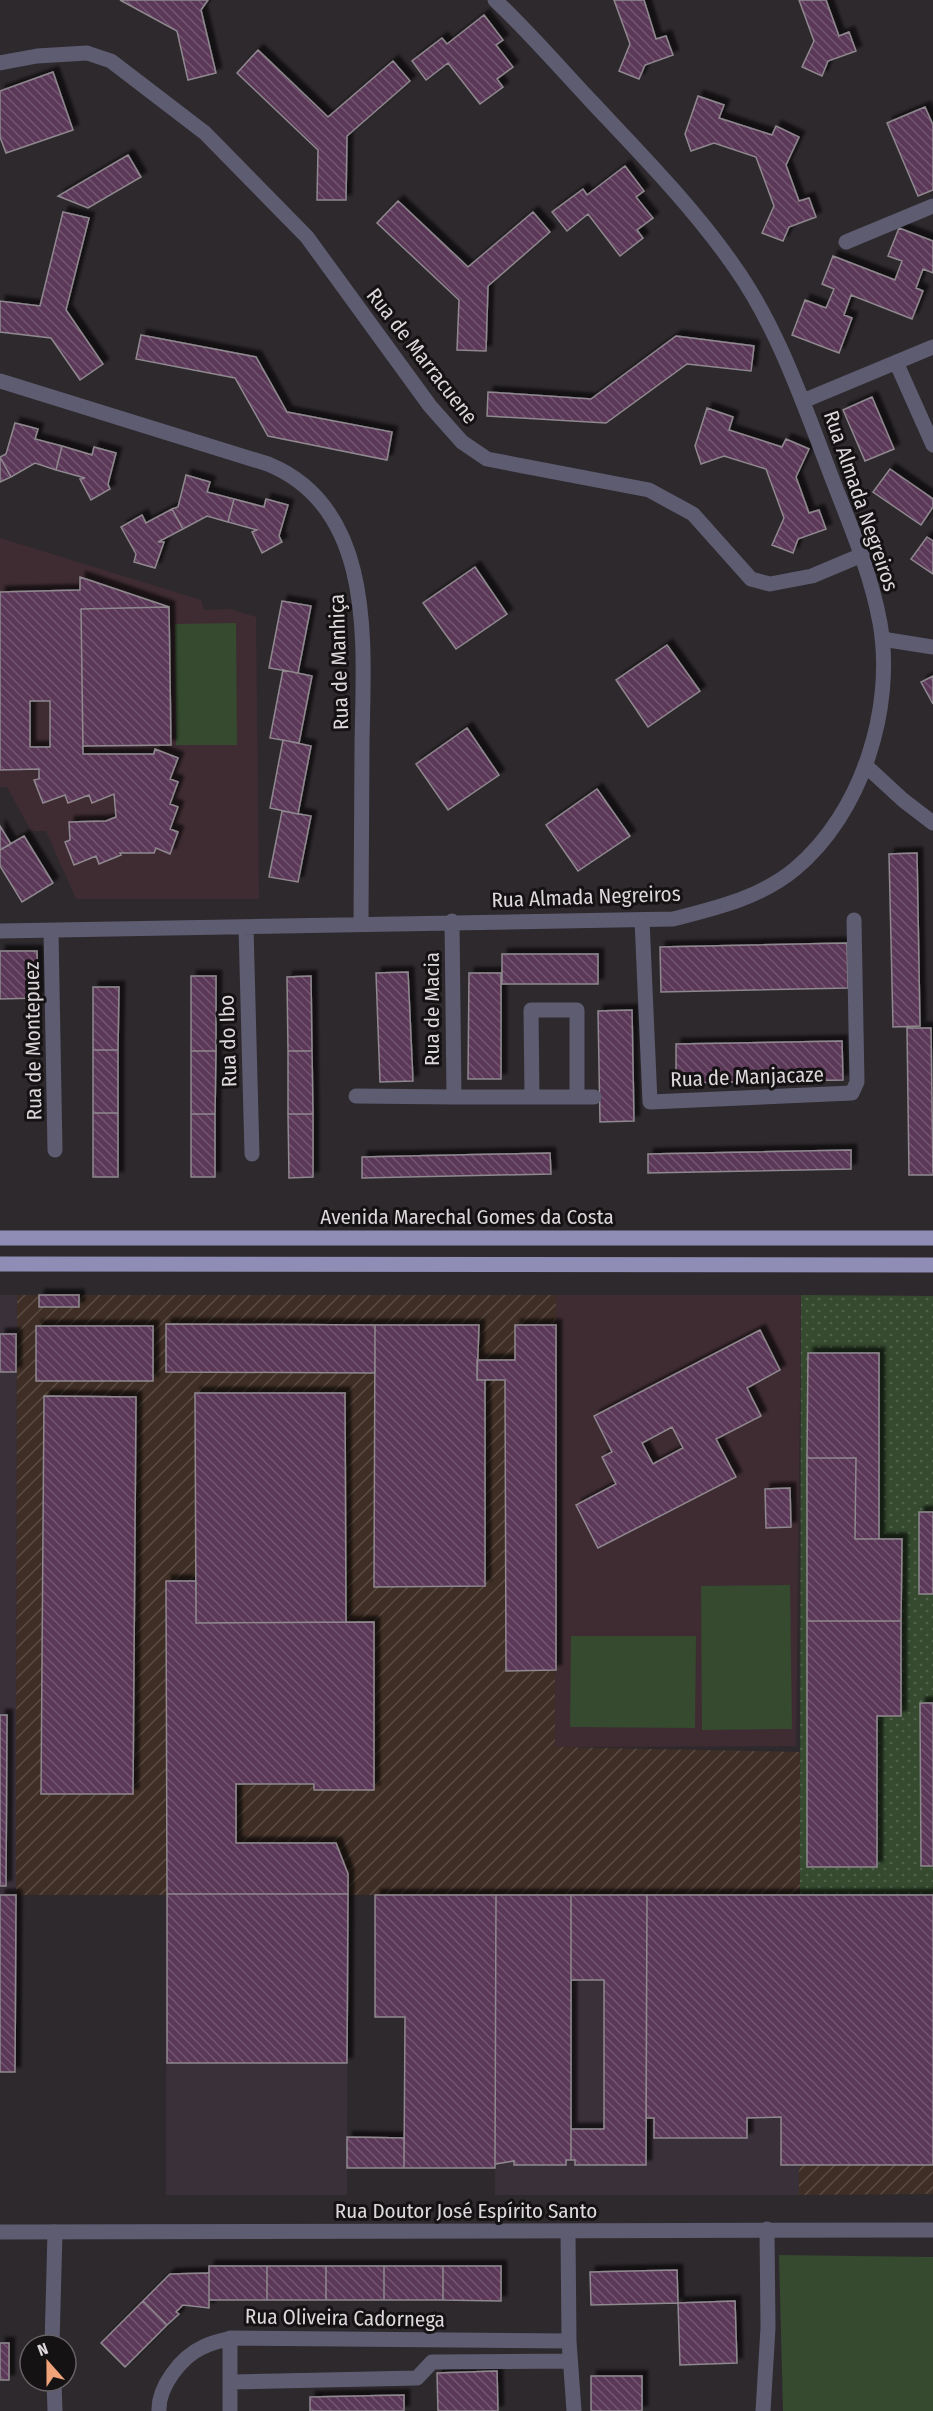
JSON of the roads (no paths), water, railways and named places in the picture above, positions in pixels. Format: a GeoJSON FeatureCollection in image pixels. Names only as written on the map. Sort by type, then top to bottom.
{"type":"FeatureCollection","features":[{"type":"Feature","properties":{"kind":"main road","name":"Avenida Marechal Gomes da Costa"},"geometry":{"type":"LineString","coordinates":[[0,1238],[933,1238]]}},
{"type":"Feature","properties":{"kind":"main road"},"geometry":{"type":"LineString","coordinates":[[0,1264],[933,1264]]}},
{"type":"Feature","properties":{"kind":"street","name":"Rua Almada Negreiros"},"geometry":{"type":"LineString","coordinates":[[0,931],[452,921],[673,919],[730,904],[765,888],[795,869],[837,823],[865,765],[882,699],[884,665],[882,639],[862,555],[803,401],[757,302],[734,265],[646,159],[495,0]]}},
{"type":"Feature","properties":{"kind":"street","name":"Rua de Marracuene"},"geometry":{"type":"LineString","coordinates":[[0,63],[38,56],[87,53],[111,61],[205,133],[307,237],[430,406],[462,442],[487,459],[649,490],[693,514],[751,579],[770,584],[812,576],[862,555]]}},
{"type":"Feature","properties":{"kind":"street"},"geometry":{"type":"LineString","coordinates":[[846,242],[933,206]]}},
{"type":"Feature","properties":{"kind":"street"},"geometry":{"type":"LineString","coordinates":[[803,401],[933,347]]}},
{"type":"Feature","properties":{"kind":"street"},"geometry":{"type":"LineString","coordinates":[[896,362],[933,445]]}},
{"type":"Feature","properties":{"kind":"street","name":"Rua de Manhiça"},"geometry":{"type":"LineString","coordinates":[[0,381],[268,464],[307,487],[327,511],[353,566],[360,605],[363,693],[361,923]]}},
{"type":"Feature","properties":{"kind":"street"},"geometry":{"type":"LineString","coordinates":[[882,639],[933,647]]}},
{"type":"Feature","properties":{"kind":"street"},"geometry":{"type":"LineString","coordinates":[[865,765],[903,800],[933,823]]}},
{"type":"Feature","properties":{"kind":"street","name":"Rua de Manjacaze"},"geometry":{"type":"LineString","coordinates":[[642,920],[650,1102],[852,1093],[857,1082],[854,920]]}},
{"type":"Feature","properties":{"kind":"street","name":"Rua de Macia"},"geometry":{"type":"LineString","coordinates":[[452,921],[453,1097]]}},
{"type":"Feature","properties":{"kind":"street","name":"Rua do Ibo"},"geometry":{"type":"LineString","coordinates":[[246,927],[252,1154]]}},
{"type":"Feature","properties":{"kind":"street","name":"Rua de Montepuez"},"geometry":{"type":"LineString","coordinates":[[51,931],[55,1150]]}},
{"type":"Feature","properties":{"kind":"street"},"geometry":{"type":"LineString","coordinates":[[532,1097],[531,1010],[577,1010],[577,1097]]}},
{"type":"Feature","properties":{"kind":"street","name":"Rua de Macia"},"geometry":{"type":"LineString","coordinates":[[356,1096],[594,1097]]}},
{"type":"Feature","properties":{"kind":"street"},"geometry":{"type":"LineString","coordinates":[[763,2411],[768,2328],[767,2229]]}},
{"type":"Feature","properties":{"kind":"street","name":"Rua Doutor José Espírito Santo"},"geometry":{"type":"LineString","coordinates":[[0,2232],[933,2230]]}},
{"type":"Feature","properties":{"kind":"street"},"geometry":{"type":"LineString","coordinates":[[52,2333],[55,2232]]}},
{"type":"Feature","properties":{"kind":"street"},"geometry":{"type":"LineString","coordinates":[[568,2232],[569,2342],[574,2411]]}},
{"type":"Feature","properties":{"kind":"street"},"geometry":{"type":"LineString","coordinates":[[230,2338],[230,2411]]}},
{"type":"Feature","properties":{"kind":"street","name":"Rua Oliveira Cadornega"},"geometry":{"type":"LineString","coordinates":[[159,2411],[159,2402],[175,2369],[201,2348],[230,2338],[569,2342]]}},
{"type":"Feature","properties":{"kind":"street"},"geometry":{"type":"LineString","coordinates":[[231,2382],[417,2378],[432,2362],[570,2361]]}},
{"type":"Feature","properties":{"kind":"street"},"geometry":{"type":"LineString","coordinates":[[54,2393],[55,2411]]}}]}
